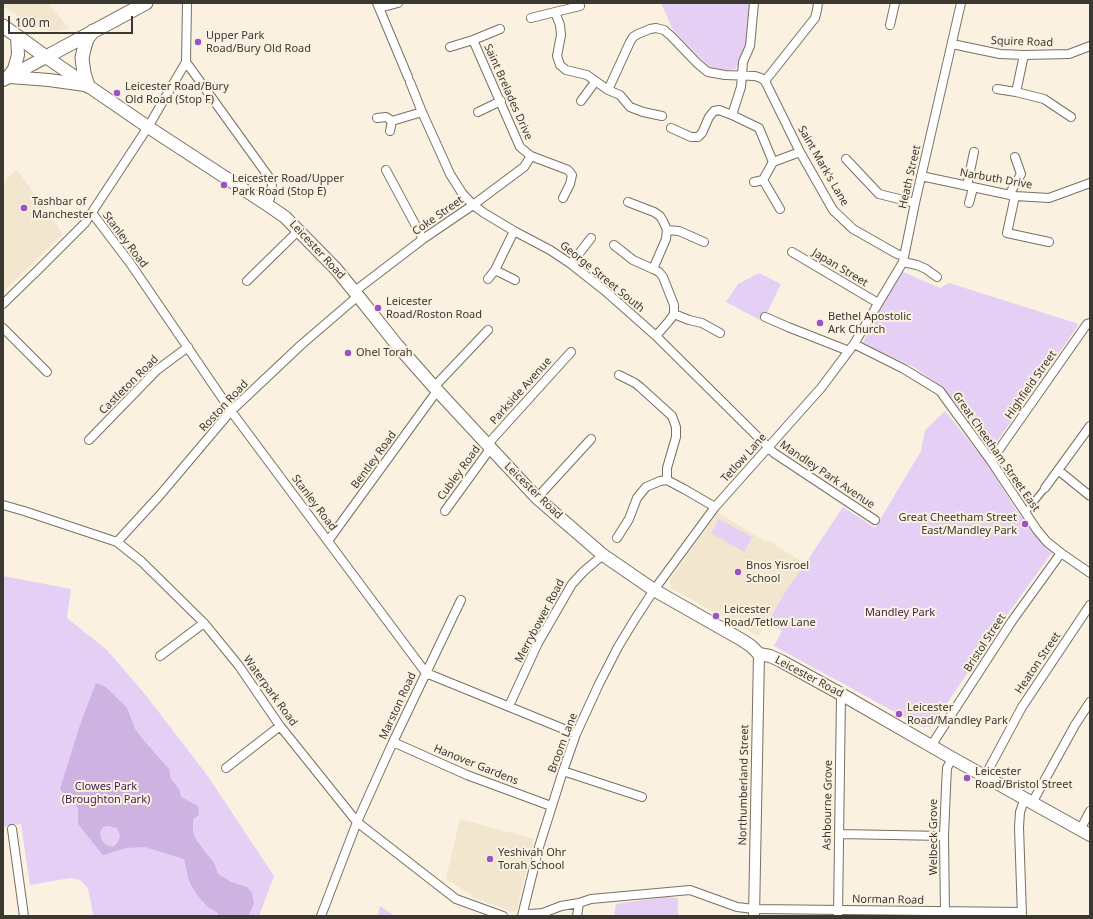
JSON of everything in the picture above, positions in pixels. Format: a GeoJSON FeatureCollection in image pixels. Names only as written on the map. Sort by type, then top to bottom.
{"type":"FeatureCollection","features":[{"type":"Feature","properties":{"kind":"highway"},"geometry":{"type":"LineString","coordinates":[[3,26],[46,57],[146,3]]}},
{"type":"Feature","properties":{"kind":"highway"},"geometry":{"type":"LineString","coordinates":[[88,86],[82,58],[87,40],[93,31]]}},
{"type":"Feature","properties":{"kind":"main road"},"geometry":{"type":"LineString","coordinates":[[6,79],[14,69],[18,55],[17,36]]}},
{"type":"Feature","properties":{"kind":"main road"},"geometry":{"type":"LineString","coordinates":[[6,79],[46,57]]}},
{"type":"Feature","properties":{"kind":"main road","name":"Leicester Road"},"geometry":{"type":"LineString","coordinates":[[46,57],[148,127],[285,216],[336,269],[397,345],[488,447],[537,498],[603,555],[654,590],[742,640],[759,654],[770,656],[781,661],[1085,832]]}},
{"type":"Feature","properties":{"kind":"main road"},"geometry":{"type":"LineString","coordinates":[[6,79],[49,80],[88,86]]}},
{"type":"Feature","properties":{"kind":"street"},"geometry":{"type":"LineString","coordinates":[[3,304],[84,223],[148,127],[186,62],[187,3]]}},
{"type":"Feature","properties":{"kind":"street"},"geometry":{"type":"LineString","coordinates":[[378,5],[398,3]]}},
{"type":"Feature","properties":{"kind":"street"},"geometry":{"type":"LineString","coordinates":[[732,115],[741,88],[743,62],[750,46],[754,3]]}},
{"type":"Feature","properties":{"kind":"street"},"geometry":{"type":"LineString","coordinates":[[608,90],[633,37],[645,30],[656,28],[664,30],[671,36],[704,70],[716,74],[755,76],[765,81],[814,18],[818,10],[818,3]]}},
{"type":"Feature","properties":{"kind":"street"},"geometry":{"type":"LineString","coordinates":[[890,25],[894,3]]}},
{"type":"Feature","properties":{"kind":"street","name":"Heath Street"},"geometry":{"type":"LineString","coordinates":[[851,347],[904,259],[915,202],[961,3]]}},
{"type":"Feature","properties":{"kind":"street","name":"George Street South"},"geometry":{"type":"LineString","coordinates":[[378,5],[422,112],[450,174],[462,193],[473,205],[484,213],[550,250],[571,264],[604,290],[656,336],[768,448]]}},
{"type":"Feature","properties":{"kind":"street"},"geometry":{"type":"LineString","coordinates":[[531,18],[580,6]]}},
{"type":"Feature","properties":{"kind":"street"},"geometry":{"type":"LineString","coordinates":[[556,12],[561,35],[557,56],[560,64],[566,70],[587,75],[608,90],[620,95],[630,107],[643,112],[662,116]]}},
{"type":"Feature","properties":{"kind":"street","name":"Saint Brelades Drive"},"geometry":{"type":"LineString","coordinates":[[500,29],[473,40],[520,147],[531,156],[568,170],[572,175],[570,184],[563,198]]}},
{"type":"Feature","properties":{"kind":"street"},"geometry":{"type":"LineString","coordinates":[[450,47],[473,40]]}},
{"type":"Feature","properties":{"kind":"street","name":"Squire Road"},"geometry":{"type":"LineString","coordinates":[[952,44],[993,53],[1024,55],[1069,54],[1090,46]]}},
{"type":"Feature","properties":{"kind":"street"},"geometry":{"type":"LineString","coordinates":[[1016,92],[1024,55]]}},
{"type":"Feature","properties":{"kind":"street"},"geometry":{"type":"LineString","coordinates":[[186,62],[271,180],[272,185],[270,198],[266,204]]}},
{"type":"Feature","properties":{"kind":"street","name":"Saint Mark's Lane"},"geometry":{"type":"LineString","coordinates":[[765,81],[800,152],[833,210],[853,229],[904,259],[926,269],[937,277]]}},
{"type":"Feature","properties":{"kind":"street"},"geometry":{"type":"LineString","coordinates":[[581,101],[595,82]]}},
{"type":"Feature","properties":{"kind":"street"},"geometry":{"type":"LineString","coordinates":[[997,89],[1044,99],[1071,117]]}},
{"type":"Feature","properties":{"kind":"street"},"geometry":{"type":"LineString","coordinates":[[478,112],[501,101]]}},
{"type":"Feature","properties":{"kind":"street"},"geometry":{"type":"LineString","coordinates":[[671,128],[691,137],[698,137],[702,133],[709,117],[714,111],[720,110],[759,128],[773,162]]}},
{"type":"Feature","properties":{"kind":"street"},"geometry":{"type":"LineString","coordinates":[[392,121],[422,112]]}},
{"type":"Feature","properties":{"kind":"street"},"geometry":{"type":"LineString","coordinates":[[377,118],[386,117],[392,121]]}},
{"type":"Feature","properties":{"kind":"street"},"geometry":{"type":"LineString","coordinates":[[390,131],[392,121]]}},
{"type":"Feature","properties":{"kind":"street"},"geometry":{"type":"LineString","coordinates":[[754,182],[763,180],[773,162],[800,152]]}},
{"type":"Feature","properties":{"kind":"street"},"geometry":{"type":"LineString","coordinates":[[969,203],[974,152]]}},
{"type":"Feature","properties":{"kind":"street","name":"Coke Street"},"geometry":{"type":"LineString","coordinates":[[356,293],[423,239],[473,205],[524,167],[531,156]]}},
{"type":"Feature","properties":{"kind":"street"},"geometry":{"type":"LineString","coordinates":[[1015,157],[1021,174],[1012,195],[1008,233],[1049,242]]}},
{"type":"Feature","properties":{"kind":"street"},"geometry":{"type":"LineString","coordinates":[[846,159],[878,194],[915,202]]}},
{"type":"Feature","properties":{"kind":"street"},"geometry":{"type":"LineString","coordinates":[[386,170],[423,239]]}},
{"type":"Feature","properties":{"kind":"street","name":"Narbuth Drive"},"geometry":{"type":"LineString","coordinates":[[921,176],[1012,195],[1049,198],[1090,183]]}},
{"type":"Feature","properties":{"kind":"street"},"geometry":{"type":"LineString","coordinates":[[763,180],[780,209]]}},
{"type":"Feature","properties":{"kind":"street"},"geometry":{"type":"LineString","coordinates":[[628,202],[654,212],[664,221],[667,230],[666,239],[653,269]]}},
{"type":"Feature","properties":{"kind":"street","name":"Stanley Road"},"geometry":{"type":"LineString","coordinates":[[92,213],[130,263],[231,411],[426,673]]}},
{"type":"Feature","properties":{"kind":"street"},"geometry":{"type":"LineString","coordinates":[[247,281],[299,230]]}},
{"type":"Feature","properties":{"kind":"street"},"geometry":{"type":"LineString","coordinates":[[667,230],[679,231],[704,242]]}},
{"type":"Feature","properties":{"kind":"street"},"geometry":{"type":"LineString","coordinates":[[488,279],[495,270],[514,231]]}},
{"type":"Feature","properties":{"kind":"street"},"geometry":{"type":"LineString","coordinates":[[571,264],[591,238]]}},
{"type":"Feature","properties":{"kind":"street"},"geometry":{"type":"LineString","coordinates":[[614,245],[633,260],[659,272],[663,277],[674,305],[674,314],[656,336]]}},
{"type":"Feature","properties":{"kind":"street","name":"Japan Street"},"geometry":{"type":"LineString","coordinates":[[792,252],[878,303]]}},
{"type":"Feature","properties":{"kind":"street"},"geometry":{"type":"LineString","coordinates":[[495,270],[514,280]]}},
{"type":"Feature","properties":{"kind":"street","name":"Roston Road"},"geometry":{"type":"LineString","coordinates":[[117,542],[160,495],[231,411],[356,293]]}},
{"type":"Feature","properties":{"kind":"street"},"geometry":{"type":"LineString","coordinates":[[674,314],[702,323],[720,333]]}},
{"type":"Feature","properties":{"kind":"street","name":"Great Cheetham Street East"},"geometry":{"type":"LineString","coordinates":[[766,317],[788,327],[851,347],[904,368],[940,391],[991,461],[1037,530],[1047,542],[1089,571]]}},
{"type":"Feature","properties":{"kind":"street","name":"Highfield Street"},"geometry":{"type":"LineString","coordinates":[[991,461],[1087,324],[1090,323]]}},
{"type":"Feature","properties":{"kind":"street"},"geometry":{"type":"LineString","coordinates":[[3,328],[47,372]]}},
{"type":"Feature","properties":{"kind":"street","name":"Bentley Road"},"geometry":{"type":"LineString","coordinates":[[328,541],[436,389],[462,356],[488,330]]}},
{"type":"Feature","properties":{"kind":"street","name":"Castleton Road"},"geometry":{"type":"LineString","coordinates":[[89,440],[158,370],[188,347]]}},
{"type":"Feature","properties":{"kind":"street","name":"Tetlow Lane"},"geometry":{"type":"LineString","coordinates":[[654,590],[715,507],[821,388],[851,347]]}},
{"type":"Feature","properties":{"kind":"street","name":"Parkside Avenue"},"geometry":{"type":"LineString","coordinates":[[488,447],[571,352]]}},
{"type":"Feature","properties":{"kind":"street"},"geometry":{"type":"LineString","coordinates":[[620,375],[635,383],[672,416],[676,427],[676,437],[667,468],[667,480]]}},
{"type":"Feature","properties":{"kind":"street"},"geometry":{"type":"LineString","coordinates":[[1025,513],[1090,426]]}},
{"type":"Feature","properties":{"kind":"street"},"geometry":{"type":"LineString","coordinates":[[537,498],[591,439]]}},
{"type":"Feature","properties":{"kind":"street","name":"Cubley Road"},"geometry":{"type":"LineString","coordinates":[[445,511],[488,447]]}},
{"type":"Feature","properties":{"kind":"street","name":"Mandley Park Avenue"},"geometry":{"type":"LineString","coordinates":[[768,448],[875,520]]}},
{"type":"Feature","properties":{"kind":"street"},"geometry":{"type":"LineString","coordinates":[[1058,470],[1090,496]]}},
{"type":"Feature","properties":{"kind":"street"},"geometry":{"type":"LineString","coordinates":[[616,538],[629,519],[637,498],[646,487],[660,481],[667,480],[715,507]]}},
{"type":"Feature","properties":{"kind":"street","name":"Waterpark Road"},"geometry":{"type":"LineString","coordinates":[[3,505],[117,542],[142,561],[204,623],[239,666],[280,726],[357,822],[456,899],[503,916]]}},
{"type":"Feature","properties":{"kind":"street","name":"Bristol Street"},"geometry":{"type":"LineString","coordinates":[[931,746],[1012,621],[1061,553]]}},
{"type":"Feature","properties":{"kind":"street","name":"Merrybower Road"},"geometry":{"type":"LineString","coordinates":[[510,706],[538,644],[572,584],[584,571],[603,555]]}},
{"type":"Feature","properties":{"kind":"street","name":"Broom Lane"},"geometry":{"type":"LineString","coordinates":[[523,914],[539,847],[576,734],[618,647],[654,590]]}},
{"type":"Feature","properties":{"kind":"street","name":"Marston Road"},"geometry":{"type":"LineString","coordinates":[[321,916],[357,822],[393,742],[461,600]]}},
{"type":"Feature","properties":{"kind":"street","name":"Heaton Street"},"geometry":{"type":"LineString","coordinates":[[985,776],[1022,707],[1090,605]]}},
{"type":"Feature","properties":{"kind":"street"},"geometry":{"type":"LineString","coordinates":[[160,656],[204,623]]}},
{"type":"Feature","properties":{"kind":"street","name":"Northumberland Street"},"geometry":{"type":"LineString","coordinates":[[754,913],[759,654]]}},
{"type":"Feature","properties":{"kind":"street"},"geometry":{"type":"LineString","coordinates":[[426,673],[576,734]]}},
{"type":"Feature","properties":{"kind":"street","name":"Ashbourne Grove"},"geometry":{"type":"LineString","coordinates":[[838,913],[841,694]]}},
{"type":"Feature","properties":{"kind":"street"},"geometry":{"type":"LineString","coordinates":[[1022,914],[1019,827],[1020,812],[1090,702]]}},
{"type":"Feature","properties":{"kind":"street"},"geometry":{"type":"LineString","coordinates":[[226,768],[280,726]]}},
{"type":"Feature","properties":{"kind":"street","name":"Hanover Gardens"},"geometry":{"type":"LineString","coordinates":[[393,742],[467,775],[552,806]]}},
{"type":"Feature","properties":{"kind":"street","name":"Welbeck Grove"},"geometry":{"type":"LineString","coordinates":[[945,914],[944,836],[946,788],[948,768],[952,758]]}},
{"type":"Feature","properties":{"kind":"street"},"geometry":{"type":"LineString","coordinates":[[563,771],[642,797]]}},
{"type":"Feature","properties":{"kind":"street"},"geometry":{"type":"LineString","coordinates":[[1085,832],[1090,811]]}},
{"type":"Feature","properties":{"kind":"street"},"geometry":{"type":"LineString","coordinates":[[12,830],[24,916]]}},
{"type":"Feature","properties":{"kind":"street"},"geometry":{"type":"LineString","coordinates":[[839,834],[944,836]]}},
{"type":"Feature","properties":{"kind":"street","name":"Norman Road"},"geometry":{"type":"LineString","coordinates":[[523,914],[543,913],[561,906],[591,899],[690,890],[754,913],[1022,914]]}},
{"type":"Feature","properties":{"kind":"street"},"geometry":{"type":"LineString","coordinates":[[577,916],[579,903]]}},
{"type":"Feature","properties":{"kind":"shaded area"},"geometry":{"type":"Polygon","coordinates":[[[3,3],[48,3],[69,28],[50,31],[41,28],[3,7],[3,3]]]}},
{"type":"Feature","properties":{"kind":"shaded area","name":"Tashbar of Manchester"},"geometry":{"type":"Polygon","coordinates":[[[17,170],[63,234],[3,292],[3,182],[17,170]]]}},
{"type":"Feature","properties":{"kind":"shaded area","name":"Bnos Yisroel School"},"geometry":{"type":"Polygon","coordinates":[[[718,512],[766,542],[768,540],[805,564],[757,636],[671,588],[670,580],[718,512]]]}},
{"type":"Feature","properties":{"kind":"shaded area"},"geometry":{"type":"Polygon","coordinates":[[[96,683],[106,687],[127,708],[135,729],[169,769],[171,779],[179,789],[181,797],[198,806],[199,815],[193,819],[193,832],[196,840],[214,863],[218,874],[231,882],[247,887],[252,893],[254,904],[248,916],[218,916],[218,913],[208,907],[197,895],[189,881],[184,859],[145,847],[126,848],[103,855],[78,824],[78,808],[60,789],[81,722],[96,683]],[[108,826],[103,827],[100,832],[101,839],[106,845],[113,847],[118,842],[120,835],[117,828],[108,826]]]}},
{"type":"Feature","properties":{"kind":"shaded area","name":"Yeshivah Ohr Torah School"},"geometry":{"type":"Polygon","coordinates":[[[460,819],[534,839],[516,913],[472,897],[473,896],[446,879],[460,819]]]}},
{"type":"Feature","properties":{"kind":"green space"},"geometry":{"type":"Polygon","coordinates":[[[661,3],[750,3],[746,45],[740,62],[735,69],[723,71],[708,66],[673,30],[661,3]]]}},
{"type":"Feature","properties":{"kind":"green space"},"geometry":{"type":"Polygon","coordinates":[[[901,271],[940,288],[949,283],[1079,324],[991,450],[943,388],[914,367],[862,344],[901,271]]]}},
{"type":"Feature","properties":{"kind":"green space"},"geometry":{"type":"Polygon","coordinates":[[[759,273],[781,284],[765,317],[760,320],[726,302],[738,284],[759,273]]]}},
{"type":"Feature","properties":{"kind":"green space","name":"Mandley Park"},"geometry":{"type":"Polygon","coordinates":[[[945,411],[986,462],[1019,514],[1053,551],[1007,615],[931,727],[922,727],[774,646],[782,631],[768,621],[789,586],[843,507],[875,528],[921,451],[925,430],[945,411]]]}},
{"type":"Feature","properties":{"kind":"green space"},"geometry":{"type":"Polygon","coordinates":[[[719,519],[752,537],[744,552],[711,533],[719,519]]]}},
{"type":"Feature","properties":{"kind":"green space","name":"Clowes Park (Broughton Park)"},"geometry":{"type":"Polygon","coordinates":[[[3,576],[71,589],[67,618],[107,650],[144,693],[207,775],[274,876],[259,916],[93,916],[87,887],[80,880],[71,878],[30,885],[21,824],[3,827],[3,576]]]}},
{"type":"Feature","properties":{"kind":"green space"},"geometry":{"type":"Polygon","coordinates":[[[664,897],[678,898],[678,916],[614,916],[616,904],[664,897]]]}},
{"type":"Feature","properties":{"kind":"green space"},"geometry":{"type":"Polygon","coordinates":[[[380,906],[395,916],[378,916],[380,906]]]}},
{"type":"Feature","properties":{"kind":"place","name":"Upper Park Road/Bury Old Road"},"geometry":{"type":"Point","coordinates":[198,42]}},
{"type":"Feature","properties":{"kind":"place","name":"Leicester Road/Bury Old Road (Stop F)"},"geometry":{"type":"Point","coordinates":[117,93]}},
{"type":"Feature","properties":{"kind":"place","name":"Leicester Road/Upper Park Road (Stop E)"},"geometry":{"type":"Point","coordinates":[224,185]}},
{"type":"Feature","properties":{"kind":"place","name":"Tashbar of Manchester"},"geometry":{"type":"Point","coordinates":[24,208]}},
{"type":"Feature","properties":{"kind":"place","name":"Leicester Road/Roston Road"},"geometry":{"type":"Point","coordinates":[378,308]}},
{"type":"Feature","properties":{"kind":"place","name":"Bethel Apostolic Ark Church"},"geometry":{"type":"Point","coordinates":[820,323]}},
{"type":"Feature","properties":{"kind":"place","name":"Ohel Torah"},"geometry":{"type":"Point","coordinates":[348,353]}},
{"type":"Feature","properties":{"kind":"place","name":"Great Cheetham Street East/Mandley Park"},"geometry":{"type":"Point","coordinates":[1025,524]}},
{"type":"Feature","properties":{"kind":"place","name":"Bnos Yisroel School"},"geometry":{"type":"Point","coordinates":[738,572]}},
{"type":"Feature","properties":{"kind":"place","name":"Leicester Road/Tetlow Lane"},"geometry":{"type":"Point","coordinates":[716,616]}},
{"type":"Feature","properties":{"kind":"place","name":"Leicester Road/Mandley Park"},"geometry":{"type":"Point","coordinates":[899,714]}},
{"type":"Feature","properties":{"kind":"place","name":"Leicester Road/Bristol Street"},"geometry":{"type":"Point","coordinates":[967,778]}},
{"type":"Feature","properties":{"kind":"place","name":"Yeshivah Ohr Torah School"},"geometry":{"type":"Point","coordinates":[490,859]}}]}
